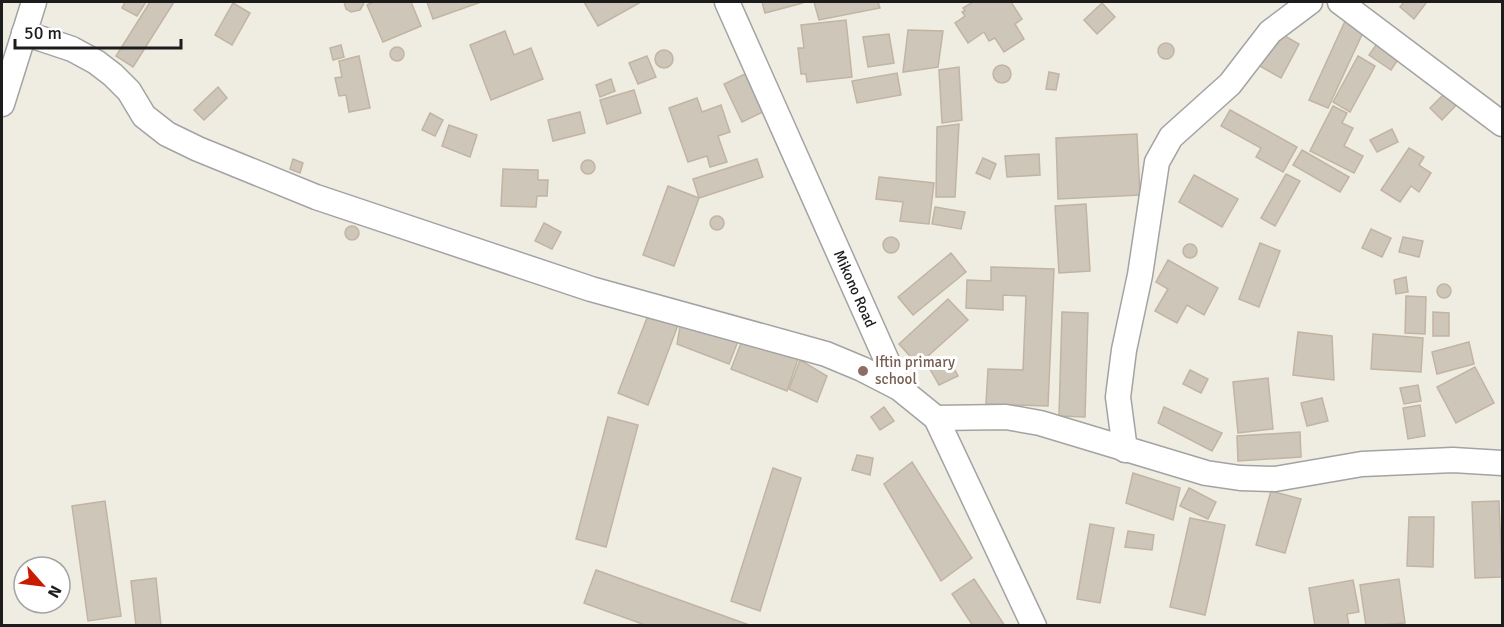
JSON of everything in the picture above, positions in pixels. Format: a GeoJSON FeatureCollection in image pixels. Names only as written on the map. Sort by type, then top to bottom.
{"type":"FeatureCollection","features":[{"type":"Feature","properties":{"kind":"street"},"geometry":{"type":"LineString","coordinates":[[2,104],[34,2]]}},
{"type":"Feature","properties":{"kind":"street","name":"Mikono Road"},"geometry":{"type":"LineString","coordinates":[[727,2],[899,388],[936,418],[1034,626]]}},
{"type":"Feature","properties":{"kind":"street"},"geometry":{"type":"LineString","coordinates":[[1125,450],[1118,397],[1157,162],[1171,137],[1230,84],[1270,32],[1310,2]]}},
{"type":"Feature","properties":{"kind":"street"},"geometry":{"type":"LineString","coordinates":[[1340,2],[1503,124]]}},
{"type":"Feature","properties":{"kind":"street"},"geometry":{"type":"LineString","coordinates":[[24,33],[72,49],[96,62],[113,75],[129,92],[144,116],[168,134],[198,149],[316,197],[591,289],[826,354],[899,388]]}},
{"type":"Feature","properties":{"kind":"street"},"geometry":{"type":"LineString","coordinates":[[936,418],[1006,417],[1040,423],[1206,473],[1240,478],[1275,479],[1362,464],[1452,460],[1503,463]]}},
{"type":"Feature","properties":{"kind":"building"},"geometry":{"type":"Polygon","coordinates":[[[125,2],[146,2],[137,16],[122,8],[125,2]]]}},
{"type":"Feature","properties":{"kind":"building"},"geometry":{"type":"Polygon","coordinates":[[[150,2],[174,2],[133,67],[116,56],[150,2]]]}},
{"type":"Feature","properties":{"kind":"building"},"geometry":{"type":"Polygon","coordinates":[[[344,2],[364,2],[360,10],[351,12],[346,9],[344,2]]]}},
{"type":"Feature","properties":{"kind":"building"},"geometry":{"type":"Polygon","coordinates":[[[374,2],[411,2],[421,26],[383,42],[367,5],[374,2]]]}},
{"type":"Feature","properties":{"kind":"building"},"geometry":{"type":"Polygon","coordinates":[[[427,2],[481,2],[433,19],[427,2]]]}},
{"type":"Feature","properties":{"kind":"building"},"geometry":{"type":"Polygon","coordinates":[[[584,2],[641,2],[598,26],[584,2]]]}},
{"type":"Feature","properties":{"kind":"building"},"geometry":{"type":"Polygon","coordinates":[[[762,2],[803,2],[803,3],[765,13],[762,2]]]}},
{"type":"Feature","properties":{"kind":"building"},"geometry":{"type":"Polygon","coordinates":[[[814,2],[878,2],[880,8],[819,20],[814,2]]]}},
{"type":"Feature","properties":{"kind":"building"},"geometry":{"type":"Polygon","coordinates":[[[973,2],[1011,2],[1022,19],[1015,24],[1024,39],[1004,52],[995,38],[989,41],[984,32],[968,43],[955,23],[965,16],[962,12],[965,11],[963,8],[973,2]]]}},
{"type":"Feature","properties":{"kind":"building"},"geometry":{"type":"Polygon","coordinates":[[[1404,2],[1426,3],[1414,19],[1400,7],[1404,2]]]}},
{"type":"Feature","properties":{"kind":"building"},"geometry":{"type":"Polygon","coordinates":[[[233,3],[250,13],[232,45],[215,35],[233,3]]]}},
{"type":"Feature","properties":{"kind":"building"},"geometry":{"type":"Polygon","coordinates":[[[1102,3],[1115,17],[1097,34],[1084,20],[1102,3]]]}},
{"type":"Feature","properties":{"kind":"building"},"geometry":{"type":"Polygon","coordinates":[[[1346,19],[1365,28],[1328,108],[1309,100],[1346,19]]]}},
{"type":"Feature","properties":{"kind":"building"},"geometry":{"type":"Polygon","coordinates":[[[846,20],[852,77],[807,82],[806,74],[801,74],[798,48],[804,48],[801,25],[846,20]]]}},
{"type":"Feature","properties":{"kind":"building"},"geometry":{"type":"Polygon","coordinates":[[[908,30],[943,31],[938,67],[903,72],[908,30]]]}},
{"type":"Feature","properties":{"kind":"building"},"geometry":{"type":"Polygon","coordinates":[[[505,31],[514,55],[531,48],[543,79],[491,100],[470,45],[505,31]]]}},
{"type":"Feature","properties":{"kind":"building"},"geometry":{"type":"Polygon","coordinates":[[[1276,31],[1299,44],[1281,78],[1258,65],[1276,31]]]}},
{"type":"Feature","properties":{"kind":"building"},"geometry":{"type":"Polygon","coordinates":[[[889,34],[894,63],[868,67],[863,37],[889,34]]]}},
{"type":"Feature","properties":{"kind":"building"},"geometry":{"type":"Polygon","coordinates":[[[1381,38],[1403,52],[1391,70],[1369,55],[1381,38]]]}},
{"type":"Feature","properties":{"kind":"building"},"geometry":{"type":"Polygon","coordinates":[[[1166,43],[1174,51],[1166,59],[1158,51],[1166,43]]]}},
{"type":"Feature","properties":{"kind":"building"},"geometry":{"type":"Polygon","coordinates":[[[341,45],[344,57],[333,60],[330,48],[341,45]]]}},
{"type":"Feature","properties":{"kind":"building"},"geometry":{"type":"Polygon","coordinates":[[[394,47],[400,47],[404,54],[400,61],[394,61],[390,57],[390,51],[394,47]]]}},
{"type":"Feature","properties":{"kind":"building"},"geometry":{"type":"Polygon","coordinates":[[[660,50],[668,50],[673,55],[671,66],[660,68],[655,63],[655,55],[660,50]]]}},
{"type":"Feature","properties":{"kind":"building"},"geometry":{"type":"Polygon","coordinates":[[[359,56],[370,108],[349,112],[346,95],[339,96],[335,78],[342,77],[339,61],[359,56]]]}},
{"type":"Feature","properties":{"kind":"building"},"geometry":{"type":"Polygon","coordinates":[[[647,56],[656,77],[638,84],[629,63],[647,56]]]}},
{"type":"Feature","properties":{"kind":"building"},"geometry":{"type":"Polygon","coordinates":[[[1358,56],[1375,66],[1350,112],[1333,102],[1358,56]]]}},
{"type":"Feature","properties":{"kind":"building"},"geometry":{"type":"Polygon","coordinates":[[[1002,65],[1008,68],[1011,74],[1008,80],[1002,83],[996,80],[993,74],[996,68],[1002,65]]]}},
{"type":"Feature","properties":{"kind":"building"},"geometry":{"type":"Polygon","coordinates":[[[959,67],[962,120],[942,123],[939,70],[959,67]]]}},
{"type":"Feature","properties":{"kind":"building"},"geometry":{"type":"Polygon","coordinates":[[[1049,72],[1059,74],[1056,90],[1046,89],[1049,72]]]}},
{"type":"Feature","properties":{"kind":"building"},"geometry":{"type":"Polygon","coordinates":[[[897,73],[901,95],[857,103],[852,81],[897,73]]]}},
{"type":"Feature","properties":{"kind":"building"},"geometry":{"type":"Polygon","coordinates":[[[745,74],[763,112],[742,122],[724,84],[745,74]]]}},
{"type":"Feature","properties":{"kind":"building"},"geometry":{"type":"Polygon","coordinates":[[[611,79],[615,91],[600,97],[596,85],[611,79]]]}},
{"type":"Feature","properties":{"kind":"building"},"geometry":{"type":"Polygon","coordinates":[[[218,87],[227,98],[204,120],[194,110],[218,87]]]}},
{"type":"Feature","properties":{"kind":"building"},"geometry":{"type":"Polygon","coordinates":[[[1450,88],[1462,99],[1442,120],[1430,108],[1450,88]]]}},
{"type":"Feature","properties":{"kind":"building"},"geometry":{"type":"Polygon","coordinates":[[[634,90],[641,113],[607,124],[600,100],[634,90]]]}},
{"type":"Feature","properties":{"kind":"building"},"geometry":{"type":"Polygon","coordinates":[[[697,98],[702,112],[721,105],[730,132],[718,136],[727,162],[710,167],[707,156],[688,162],[669,108],[697,98]]]}},
{"type":"Feature","properties":{"kind":"building"},"geometry":{"type":"Polygon","coordinates":[[[1333,106],[1347,113],[1342,123],[1353,128],[1344,146],[1363,156],[1354,173],[1310,151],[1333,106]]]}},
{"type":"Feature","properties":{"kind":"building"},"geometry":{"type":"Polygon","coordinates":[[[1230,110],[1297,147],[1283,172],[1256,157],[1261,148],[1221,126],[1230,110]]]}},
{"type":"Feature","properties":{"kind":"building"},"geometry":{"type":"Polygon","coordinates":[[[580,112],[585,133],[553,141],[548,120],[580,112]]]}},
{"type":"Feature","properties":{"kind":"building"},"geometry":{"type":"Polygon","coordinates":[[[430,113],[443,120],[435,136],[422,130],[430,113]]]}},
{"type":"Feature","properties":{"kind":"building"},"geometry":{"type":"Polygon","coordinates":[[[959,124],[955,197],[936,197],[937,127],[959,124]]]}},
{"type":"Feature","properties":{"kind":"building"},"geometry":{"type":"Polygon","coordinates":[[[449,125],[477,135],[470,157],[442,146],[449,125]]]}},
{"type":"Feature","properties":{"kind":"building"},"geometry":{"type":"Polygon","coordinates":[[[1392,129],[1398,142],[1377,152],[1370,140],[1392,129]]]}},
{"type":"Feature","properties":{"kind":"building"},"geometry":{"type":"Polygon","coordinates":[[[1137,134],[1140,195],[1058,199],[1056,138],[1137,134]]]}},
{"type":"Feature","properties":{"kind":"building"},"geometry":{"type":"Polygon","coordinates":[[[1409,148],[1424,157],[1419,165],[1431,173],[1419,192],[1411,186],[1400,202],[1381,190],[1409,148]]]}},
{"type":"Feature","properties":{"kind":"building"},"geometry":{"type":"Polygon","coordinates":[[[1302,150],[1349,177],[1340,192],[1293,165],[1302,150]]]}},
{"type":"Feature","properties":{"kind":"building"},"geometry":{"type":"Polygon","coordinates":[[[1039,154],[1040,175],[1007,177],[1005,156],[1039,154]]]}},
{"type":"Feature","properties":{"kind":"building"},"geometry":{"type":"Polygon","coordinates":[[[983,158],[996,164],[990,179],[976,173],[983,158]]]}},
{"type":"Feature","properties":{"kind":"building"},"geometry":{"type":"Polygon","coordinates":[[[293,159],[303,163],[300,173],[290,169],[293,159]]]}},
{"type":"Feature","properties":{"kind":"building"},"geometry":{"type":"Polygon","coordinates":[[[757,159],[763,177],[699,198],[693,179],[757,159]]]}},
{"type":"Feature","properties":{"kind":"building"},"geometry":{"type":"Polygon","coordinates":[[[585,160],[591,160],[595,167],[591,174],[585,174],[581,170],[581,164],[585,160]]]}},
{"type":"Feature","properties":{"kind":"building"},"geometry":{"type":"Polygon","coordinates":[[[503,169],[538,170],[538,180],[548,180],[547,196],[537,196],[536,207],[501,206],[503,169]]]}},
{"type":"Feature","properties":{"kind":"building"},"geometry":{"type":"Polygon","coordinates":[[[1286,174],[1300,181],[1275,226],[1261,218],[1286,174]]]}},
{"type":"Feature","properties":{"kind":"building"},"geometry":{"type":"Polygon","coordinates":[[[1194,175],[1238,199],[1222,227],[1179,202],[1194,175]]]}},
{"type":"Feature","properties":{"kind":"building"},"geometry":{"type":"Polygon","coordinates":[[[879,177],[934,183],[929,224],[900,221],[903,202],[876,199],[879,177]]]}},
{"type":"Feature","properties":{"kind":"building"},"geometry":{"type":"Polygon","coordinates":[[[668,186],[699,198],[674,266],[643,255],[668,186]]]}},
{"type":"Feature","properties":{"kind":"building"},"geometry":{"type":"Polygon","coordinates":[[[1086,204],[1090,271],[1059,273],[1055,206],[1086,204]]]}},
{"type":"Feature","properties":{"kind":"building"},"geometry":{"type":"Polygon","coordinates":[[[935,207],[965,212],[961,229],[932,224],[935,207]]]}},
{"type":"Feature","properties":{"kind":"building"},"geometry":{"type":"Polygon","coordinates":[[[714,216],[720,216],[724,223],[720,230],[714,230],[710,226],[710,220],[714,216]]]}},
{"type":"Feature","properties":{"kind":"building"},"geometry":{"type":"Polygon","coordinates":[[[544,223],[561,232],[552,249],[535,241],[544,223]]]}},
{"type":"Feature","properties":{"kind":"building"},"geometry":{"type":"Polygon","coordinates":[[[349,226],[355,226],[359,233],[355,240],[349,240],[345,236],[345,230],[349,226]]]}},
{"type":"Feature","properties":{"kind":"building"},"geometry":{"type":"Polygon","coordinates":[[[1371,229],[1391,238],[1382,257],[1362,248],[1371,229]]]}},
{"type":"Feature","properties":{"kind":"building"},"geometry":{"type":"Polygon","coordinates":[[[888,237],[894,237],[899,245],[897,251],[888,253],[883,248],[883,242],[888,237]]]}},
{"type":"Feature","properties":{"kind":"building"},"geometry":{"type":"Polygon","coordinates":[[[1403,237],[1423,241],[1419,257],[1399,252],[1403,237]]]}},
{"type":"Feature","properties":{"kind":"building"},"geometry":{"type":"Polygon","coordinates":[[[1260,243],[1280,251],[1259,307],[1239,299],[1260,243]]]}},
{"type":"Feature","properties":{"kind":"building"},"geometry":{"type":"Polygon","coordinates":[[[1190,244],[1195,246],[1197,251],[1195,256],[1190,258],[1185,256],[1183,251],[1185,246],[1190,244]]]}},
{"type":"Feature","properties":{"kind":"building"},"geometry":{"type":"Polygon","coordinates":[[[951,253],[966,272],[913,315],[898,297],[951,253]]]}},
{"type":"Feature","properties":{"kind":"building"},"geometry":{"type":"Polygon","coordinates":[[[1168,260],[1218,288],[1204,315],[1187,305],[1177,323],[1155,311],[1168,289],[1156,282],[1168,260]]]}},
{"type":"Feature","properties":{"kind":"building"},"geometry":{"type":"Polygon","coordinates":[[[991,267],[1054,269],[1048,406],[986,404],[988,369],[1023,370],[1026,296],[1003,295],[1003,310],[966,308],[967,280],[991,281],[991,267]]]}},
{"type":"Feature","properties":{"kind":"building"},"geometry":{"type":"Polygon","coordinates":[[[1406,277],[1408,292],[1396,294],[1394,280],[1406,277]]]}},
{"type":"Feature","properties":{"kind":"building"},"geometry":{"type":"Polygon","coordinates":[[[1444,284],[1449,286],[1451,291],[1449,296],[1444,298],[1439,296],[1437,291],[1439,286],[1444,284]]]}},
{"type":"Feature","properties":{"kind":"building"},"geometry":{"type":"Polygon","coordinates":[[[1406,296],[1426,297],[1425,334],[1405,333],[1406,296]]]}},
{"type":"Feature","properties":{"kind":"building"},"geometry":{"type":"Polygon","coordinates":[[[948,299],[968,320],[918,365],[899,344],[948,299]]]}},
{"type":"Feature","properties":{"kind":"building"},"geometry":{"type":"Polygon","coordinates":[[[650,310],[681,317],[648,405],[618,393],[650,310]]]}},
{"type":"Feature","properties":{"kind":"building"},"geometry":{"type":"Polygon","coordinates":[[[1062,312],[1088,313],[1085,417],[1059,416],[1062,312]]]}},
{"type":"Feature","properties":{"kind":"building"},"geometry":{"type":"Polygon","coordinates":[[[1433,312],[1449,313],[1449,336],[1433,336],[1433,312]]]}},
{"type":"Feature","properties":{"kind":"building"},"geometry":{"type":"Polygon","coordinates":[[[683,318],[740,336],[729,364],[677,344],[683,318]]]}},
{"type":"Feature","properties":{"kind":"building"},"geometry":{"type":"Polygon","coordinates":[[[1298,332],[1332,336],[1334,380],[1293,375],[1298,332]]]}},
{"type":"Feature","properties":{"kind":"building"},"geometry":{"type":"Polygon","coordinates":[[[1373,334],[1423,338],[1421,372],[1371,369],[1373,334]]]}},
{"type":"Feature","properties":{"kind":"building"},"geometry":{"type":"Polygon","coordinates":[[[743,338],[798,359],[787,391],[731,369],[743,338]]]}},
{"type":"Feature","properties":{"kind":"building"},"geometry":{"type":"Polygon","coordinates":[[[1469,342],[1474,364],[1437,374],[1432,352],[1469,342]]]}},
{"type":"Feature","properties":{"kind":"building"},"geometry":{"type":"Polygon","coordinates":[[[949,359],[958,376],[939,385],[930,369],[949,359]]]}},
{"type":"Feature","properties":{"kind":"building"},"geometry":{"type":"Polygon","coordinates":[[[800,360],[827,376],[817,402],[789,389],[800,360]]]}},
{"type":"Feature","properties":{"kind":"building"},"geometry":{"type":"Polygon","coordinates":[[[1475,367],[1494,403],[1456,423],[1437,387],[1475,367]]]}},
{"type":"Feature","properties":{"kind":"building"},"geometry":{"type":"Polygon","coordinates":[[[1190,370],[1208,379],[1201,393],[1183,384],[1190,370]]]}},
{"type":"Feature","properties":{"kind":"building"},"geometry":{"type":"Polygon","coordinates":[[[1268,378],[1273,429],[1238,433],[1233,382],[1268,378]]]}},
{"type":"Feature","properties":{"kind":"building"},"geometry":{"type":"Polygon","coordinates":[[[1418,385],[1421,401],[1404,404],[1400,388],[1418,385]]]}},
{"type":"Feature","properties":{"kind":"building"},"geometry":{"type":"Polygon","coordinates":[[[1322,398],[1328,421],[1307,426],[1301,403],[1322,398]]]}},
{"type":"Feature","properties":{"kind":"building"},"geometry":{"type":"Polygon","coordinates":[[[1420,405],[1425,436],[1408,439],[1403,408],[1420,405]]]}},
{"type":"Feature","properties":{"kind":"building"},"geometry":{"type":"Polygon","coordinates":[[[884,407],[894,421],[880,430],[871,417],[884,407]]]}},
{"type":"Feature","properties":{"kind":"building"},"geometry":{"type":"Polygon","coordinates":[[[1164,407],[1222,433],[1212,451],[1158,423],[1164,407]]]}},
{"type":"Feature","properties":{"kind":"building"},"geometry":{"type":"Polygon","coordinates":[[[608,417],[638,425],[606,547],[576,539],[608,417]]]}},
{"type":"Feature","properties":{"kind":"building"},"geometry":{"type":"Polygon","coordinates":[[[1300,432],[1301,457],[1238,461],[1237,436],[1300,432]]]}},
{"type":"Feature","properties":{"kind":"building"},"geometry":{"type":"Polygon","coordinates":[[[857,455],[873,458],[870,475],[852,470],[857,455]]]}},
{"type":"Feature","properties":{"kind":"building"},"geometry":{"type":"Polygon","coordinates":[[[912,462],[972,558],[941,581],[884,484],[912,462]]]}},
{"type":"Feature","properties":{"kind":"building"},"geometry":{"type":"Polygon","coordinates":[[[773,468],[801,478],[760,611],[731,601],[773,468]]]}},
{"type":"Feature","properties":{"kind":"building"},"geometry":{"type":"Polygon","coordinates":[[[1133,473],[1180,488],[1173,520],[1126,503],[1133,473]]]}},
{"type":"Feature","properties":{"kind":"building"},"geometry":{"type":"Polygon","coordinates":[[[1189,488],[1216,502],[1208,519],[1180,506],[1189,488]]]}},
{"type":"Feature","properties":{"kind":"building"},"geometry":{"type":"Polygon","coordinates":[[[1271,491],[1301,499],[1285,553],[1256,545],[1271,491]]]}},
{"type":"Feature","properties":{"kind":"building"},"geometry":{"type":"Polygon","coordinates":[[[105,501],[121,616],[88,621],[72,506],[105,501]]]}},
{"type":"Feature","properties":{"kind":"building"},"geometry":{"type":"Polygon","coordinates":[[[1499,501],[1502,577],[1475,578],[1472,502],[1499,501]]]}},
{"type":"Feature","properties":{"kind":"building"},"geometry":{"type":"Polygon","coordinates":[[[1409,517],[1434,517],[1433,567],[1407,566],[1409,517]]]}},
{"type":"Feature","properties":{"kind":"building"},"geometry":{"type":"Polygon","coordinates":[[[1190,518],[1225,525],[1205,615],[1170,607],[1190,518]]]}},
{"type":"Feature","properties":{"kind":"building"},"geometry":{"type":"Polygon","coordinates":[[[1090,524],[1114,528],[1100,603],[1077,599],[1090,524]]]}},
{"type":"Feature","properties":{"kind":"building"},"geometry":{"type":"Polygon","coordinates":[[[1128,531],[1154,535],[1152,550],[1125,547],[1128,531]]]}},
{"type":"Feature","properties":{"kind":"building"},"geometry":{"type":"Polygon","coordinates":[[[596,570],[752,626],[648,626],[584,603],[596,570]]]}},
{"type":"Feature","properties":{"kind":"building"},"geometry":{"type":"Polygon","coordinates":[[[156,578],[161,626],[136,626],[131,581],[156,578]]]}},
{"type":"Feature","properties":{"kind":"building"},"geometry":{"type":"Polygon","coordinates":[[[974,579],[1005,626],[973,626],[952,594],[974,579]]]}},
{"type":"Feature","properties":{"kind":"building"},"geometry":{"type":"Polygon","coordinates":[[[1399,579],[1405,623],[1366,626],[1360,585],[1399,579]]]}},
{"type":"Feature","properties":{"kind":"building"},"geometry":{"type":"Polygon","coordinates":[[[1353,580],[1359,612],[1347,614],[1349,626],[1315,626],[1309,588],[1353,580]]]}},
{"type":"Feature","properties":{"kind":"place","name":"Iftin primary school"},"geometry":{"type":"Point","coordinates":[863,371]}}]}
